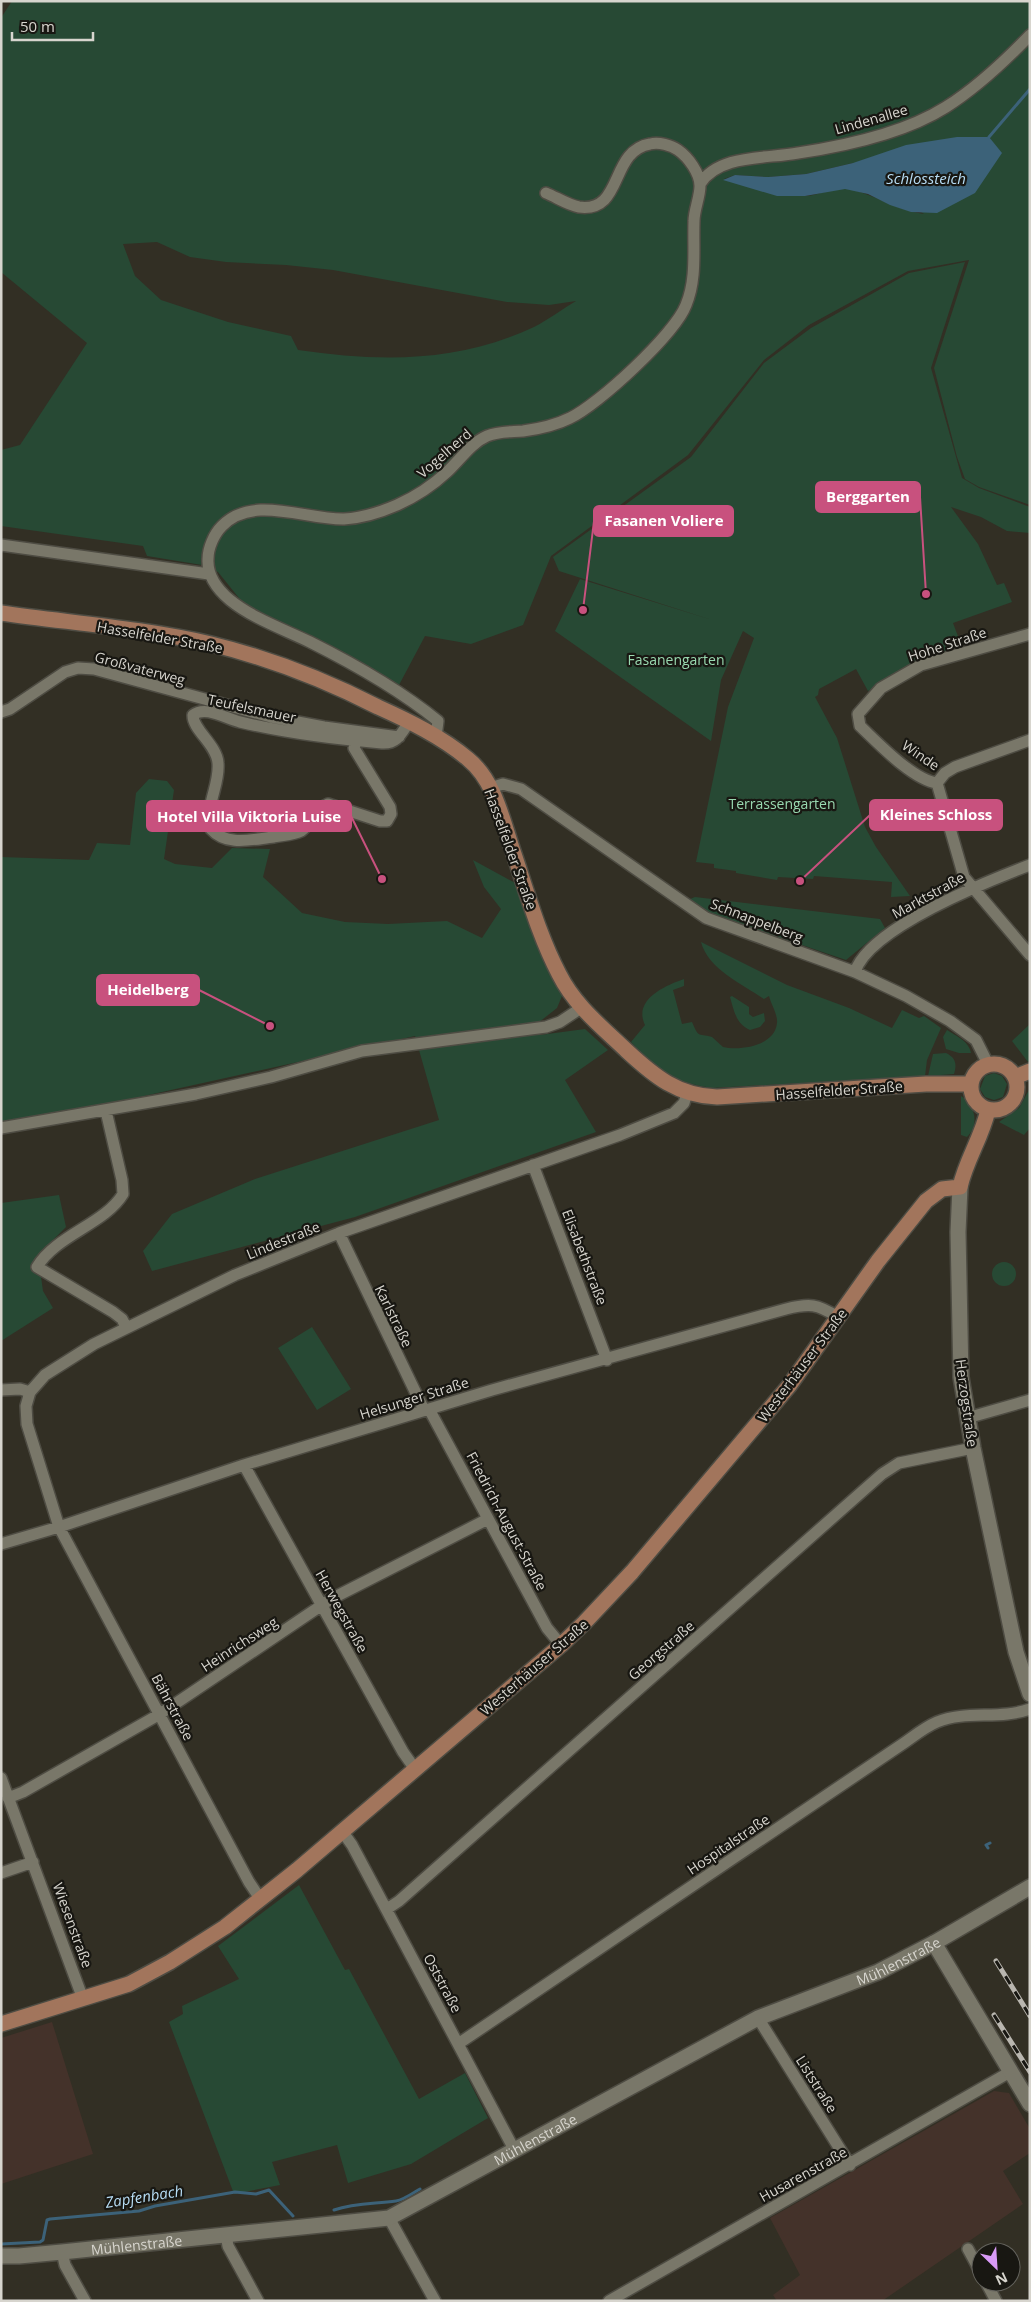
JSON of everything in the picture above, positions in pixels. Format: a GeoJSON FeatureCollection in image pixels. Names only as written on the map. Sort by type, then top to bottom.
{"type":"FeatureCollection","features":[{"type":"Feature","properties":{"kind":"main road","name":"Hasselfelder Straße"},"geometry":{"type":"LineString","coordinates":[[1,613],[149,633],[230,649],[315,678],[409,722],[470,761],[490,788],[552,960],[564,984],[581,1008],[649,1072],[674,1088],[687,1093],[709,1097],[730,1097],[926,1084],[970,1084]]}},
{"type":"Feature","properties":{"kind":"main road"},"geometry":{"type":"LineString","coordinates":[[988,1064],[1002,1065],[1010,1070],[1015,1077],[1017,1088],[1012,1102],[1003,1108],[988,1110],[975,1101],[971,1093],[970,1084],[976,1072],[988,1064]]}},
{"type":"Feature","properties":{"kind":"main road"},"geometry":{"type":"LineString","coordinates":[[1015,1077],[1030,1071]]}},
{"type":"Feature","properties":{"kind":"main road","name":"Herzogstraße"},"geometry":{"type":"LineString","coordinates":[[960,1187],[965,1170],[981,1134],[988,1110]]}},
{"type":"Feature","properties":{"kind":"main road","name":"Westerhäuser Straße"},"geometry":{"type":"LineString","coordinates":[[1,2024],[128,1984],[157,1970],[214,1934],[261,1900],[561,1645],[610,1597],[789,1386],[926,1200],[942,1189],[960,1187]]}},
{"type":"Feature","properties":{"kind":"street","name":"Lindenallee"},"geometry":{"type":"LineString","coordinates":[[700,184],[713,169],[732,163],[816,150],[891,132],[916,122],[946,107],[993,70],[1030,35]]}},
{"type":"Feature","properties":{"kind":"street"},"geometry":{"type":"LineString","coordinates":[[546,193],[580,207],[593,205],[605,200],[614,187],[623,162],[629,153],[637,148],[658,143],[678,150],[690,162],[700,184]]}},
{"type":"Feature","properties":{"kind":"street","name":"Vogelherd"},"geometry":{"type":"LineString","coordinates":[[209,574],[207,556],[216,533],[228,520],[242,513],[285,512],[346,519],[381,511],[433,485],[473,445],[487,436],[545,426],[570,418],[589,406],[669,333],[687,305],[695,264],[694,221],[700,184]]}},
{"type":"Feature","properties":{"kind":"street"},"geometry":{"type":"LineString","coordinates":[[1,545],[209,574],[218,588],[232,602],[335,655],[419,706],[438,722],[436,738]]}},
{"type":"Feature","properties":{"kind":"street","name":"Hohe Straße"},"geometry":{"type":"LineString","coordinates":[[858,714],[881,688],[921,665],[1030,634]]}},
{"type":"Feature","properties":{"kind":"street","name":"Großvaterweg"},"geometry":{"type":"LineString","coordinates":[[1,712],[10,709],[65,672],[78,668],[94,669],[271,717],[324,727],[399,737]]}},
{"type":"Feature","properties":{"kind":"street","name":"Teufelsmauer"},"geometry":{"type":"LineString","coordinates":[[356,741],[354,748],[390,807],[392,814],[386,821],[380,821],[328,804],[323,806],[306,827],[295,834],[242,842],[222,837],[211,829],[208,815],[218,762],[205,735],[194,722],[193,715],[197,712],[210,712],[239,722],[356,741],[390,744],[399,737]]}},
{"type":"Feature","properties":{"kind":"street","name":"Winde"},"geometry":{"type":"LineString","coordinates":[[858,714],[860,726],[879,744],[925,780],[937,783],[964,877],[1030,954]]}},
{"type":"Feature","properties":{"kind":"street"},"geometry":{"type":"LineString","coordinates":[[399,737],[409,722]]}},
{"type":"Feature","properties":{"kind":"street"},"geometry":{"type":"LineString","coordinates":[[937,783],[945,773],[955,766],[1030,740]]}},
{"type":"Feature","properties":{"kind":"street","name":"Schnappelberg"},"geometry":{"type":"LineString","coordinates":[[490,788],[503,784],[521,789],[706,918],[855,972],[906,996],[960,1027],[980,1045],[988,1064]]}},
{"type":"Feature","properties":{"kind":"street","name":"Marktstraße"},"geometry":{"type":"LineString","coordinates":[[855,972],[858,962],[880,941],[946,900],[972,887],[1030,865]]}},
{"type":"Feature","properties":{"kind":"street"},"geometry":{"type":"LineString","coordinates":[[1,1128],[196,1094],[271,1077],[362,1051],[546,1027],[560,1022],[581,1008]]}},
{"type":"Feature","properties":{"kind":"street","name":"Lindestraße"},"geometry":{"type":"LineString","coordinates":[[30,1392],[45,1375],[66,1360],[126,1327],[235,1275],[339,1233],[533,1166],[674,1113],[684,1103],[687,1093]]}},
{"type":"Feature","properties":{"kind":"street"},"geometry":{"type":"LineString","coordinates":[[106,1111],[122,1180],[123,1194],[112,1207],[48,1252],[37,1266],[113,1312],[122,1319],[126,1327]]}},
{"type":"Feature","properties":{"kind":"street","name":"Elisabethstraße"},"geometry":{"type":"LineString","coordinates":[[533,1166],[607,1360]]}},
{"type":"Feature","properties":{"kind":"street","name":"Herzogstraße"},"geometry":{"type":"LineString","coordinates":[[960,1187],[958,1232],[959,1327],[962,1377],[973,1448],[1016,1652],[1030,1694]]}},
{"type":"Feature","properties":{"kind":"street","name":"Karlstraße"},"geometry":{"type":"LineString","coordinates":[[339,1233],[427,1410]]}},
{"type":"Feature","properties":{"kind":"street","name":"Helsunger Straße"},"geometry":{"type":"LineString","coordinates":[[1,1544],[59,1527],[244,1465],[427,1410],[800,1306],[823,1308],[838,1318]]}},
{"type":"Feature","properties":{"kind":"street"},"geometry":{"type":"LineString","coordinates":[[1,1390],[20,1389],[30,1392],[26,1406],[26,1424],[59,1527]]}},
{"type":"Feature","properties":{"kind":"street"},"geometry":{"type":"LineString","coordinates":[[968,1418],[1030,1400]]}},
{"type":"Feature","properties":{"kind":"street","name":"Friedrich-August-Straße"},"geometry":{"type":"LineString","coordinates":[[427,1410],[548,1628],[561,1645]]}},
{"type":"Feature","properties":{"kind":"street","name":"Georgstraße"},"geometry":{"type":"LineString","coordinates":[[387,1909],[406,1895],[882,1474],[899,1463],[973,1448]]}},
{"type":"Feature","properties":{"kind":"street","name":"Herwegstraße"},"geometry":{"type":"LineString","coordinates":[[244,1465],[403,1752],[415,1769]]}},
{"type":"Feature","properties":{"kind":"street","name":"Heinrichsweg"},"geometry":{"type":"LineString","coordinates":[[8,1798],[23,1792],[160,1714],[331,1599],[488,1519]]}},
{"type":"Feature","properties":{"kind":"street","name":"Bährstraße"},"geometry":{"type":"LineString","coordinates":[[59,1527],[249,1882],[261,1900]]}},
{"type":"Feature","properties":{"kind":"street","name":"Hospitalstraße"},"geometry":{"type":"LineString","coordinates":[[458,2044],[904,1743],[938,1722],[967,1717],[1008,1715],[1030,1708]]}},
{"type":"Feature","properties":{"kind":"street","name":"Wiesenstraße"},"geometry":{"type":"LineString","coordinates":[[1,1778],[83,1999]]}},
{"type":"Feature","properties":{"kind":"street","name":"Oststraße"},"geometry":{"type":"LineString","coordinates":[[342,1831],[352,1845],[387,1909],[515,2151]]}},
{"type":"Feature","properties":{"kind":"street"},"geometry":{"type":"LineString","coordinates":[[1,1873],[33,1862]]}},
{"type":"Feature","properties":{"kind":"street","name":"Mühlenstraße"},"geometry":{"type":"LineString","coordinates":[[1,2256],[62,2252],[389,2218],[758,2018],[869,1976],[934,1943],[1030,1887]]}},
{"type":"Feature","properties":{"kind":"street"},"geometry":{"type":"LineString","coordinates":[[934,1943],[1030,2104]]}},
{"type":"Feature","properties":{"kind":"street","name":"Liststraße"},"geometry":{"type":"LineString","coordinates":[[758,2018],[850,2165]]}},
{"type":"Feature","properties":{"kind":"street","name":"Husarenstraße"},"geometry":{"type":"LineString","coordinates":[[609,2301],[1010,2072]]}},
{"type":"Feature","properties":{"kind":"street"},"geometry":{"type":"LineString","coordinates":[[389,2218],[435,2301]]}},
{"type":"Feature","properties":{"kind":"street"},"geometry":{"type":"LineString","coordinates":[[226,2235],[228,2246],[258,2301]]}},
{"type":"Feature","properties":{"kind":"street"},"geometry":{"type":"LineString","coordinates":[[968,2250],[971,2255]]}},
{"type":"Feature","properties":{"kind":"street"},"geometry":{"type":"LineString","coordinates":[[62,2252],[64,2265],[85,2301]]}},
{"type":"Feature","properties":{"kind":"shaded area"},"geometry":{"type":"Polygon","coordinates":[[[52,2022],[93,2154],[1,2184],[1,2038],[52,2022]]]}},
{"type":"Feature","properties":{"kind":"shaded area"},"geometry":{"type":"Polygon","coordinates":[[[994,2091],[1009,2093],[1030,2129],[1030,2153],[1003,2171],[1023,2204],[882,2301],[777,2301],[773,2295],[800,2275],[770,2218],[994,2091]]]}},
{"type":"Feature","properties":{"kind":"green space"},"geometry":{"type":"Polygon","coordinates":[[[12,1],[1030,1],[1030,505],[979,487],[965,479],[957,457],[934,368],[969,260],[908,271],[809,325],[764,360],[688,455],[551,556],[523,625],[471,644],[425,636],[399,685],[243,603],[218,572],[202,565],[147,556],[143,546],[1,526],[1,450],[20,445],[87,343],[1,272],[1,18],[12,1]],[[853,163],[806,174],[768,177],[735,175],[724,179],[777,193],[799,196],[848,189],[924,214],[853,163]],[[157,242],[123,244],[135,276],[161,300],[228,322],[291,336],[298,350],[359,357],[418,356],[447,353],[505,339],[534,327],[576,301],[549,305],[507,302],[333,270],[226,262],[190,257],[157,242]]]}},
{"type":"Feature","properties":{"kind":"green space"},"geometry":{"type":"Polygon","coordinates":[[[965,262],[931,368],[962,478],[979,488],[1030,507],[1030,533],[1007,531],[981,517],[951,507],[978,544],[997,585],[1004,583],[1012,602],[953,623],[962,647],[922,662],[868,691],[856,669],[819,689],[818,695],[815,697],[837,738],[865,827],[876,847],[910,896],[891,897],[892,882],[814,876],[813,879],[778,877],[777,880],[736,873],[736,871],[714,868],[714,864],[696,862],[728,707],[754,638],[743,631],[721,680],[711,741],[555,631],[580,579],[712,620],[559,571],[553,557],[691,457],[764,363],[811,328],[909,273],[965,262]]]}},
{"type":"Feature","properties":{"kind":"green space"},"geometry":{"type":"Polygon","coordinates":[[[149,779],[167,781],[174,790],[164,859],[175,864],[212,868],[232,848],[270,849],[263,877],[302,913],[345,922],[388,924],[447,921],[482,938],[501,909],[484,887],[473,860],[517,884],[562,996],[557,1008],[538,1023],[540,1035],[585,1029],[608,1050],[565,1080],[596,1132],[355,1217],[152,1271],[143,1251],[172,1214],[255,1179],[439,1120],[415,1036],[58,1115],[1,1123],[1,857],[89,860],[97,843],[130,845],[136,793],[149,779]]]}},
{"type":"Feature","properties":{"kind":"green space"},"geometry":{"type":"Polygon","coordinates":[[[695,897],[880,919],[885,928],[846,960],[711,914],[690,899],[695,897]]]}},
{"type":"Feature","properties":{"kind":"green space"},"geometry":{"type":"Polygon","coordinates":[[[701,942],[787,985],[849,1008],[892,1028],[902,1010],[919,1018],[924,1016],[941,1028],[927,1060],[925,1076],[712,1088],[686,1082],[667,1074],[649,1061],[631,1042],[645,1025],[642,1016],[643,1008],[652,995],[684,979],[684,986],[673,990],[682,1024],[692,1022],[699,1034],[712,1037],[723,1047],[738,1048],[764,1042],[775,1031],[777,1020],[769,996],[764,999],[718,968],[705,952],[701,942]]]}},
{"type":"Feature","properties":{"kind":"green space"},"geometry":{"type":"Polygon","coordinates":[[[732,996],[749,1007],[749,1014],[753,1017],[764,1013],[765,1021],[760,1027],[750,1030],[739,1021],[734,1012],[730,997],[732,996]]]}},
{"type":"Feature","properties":{"kind":"green space"},"geometry":{"type":"Polygon","coordinates":[[[1030,1024],[1030,1061],[1028,1062],[1012,1041],[1030,1024]]]}},
{"type":"Feature","properties":{"kind":"green space"},"geometry":{"type":"Polygon","coordinates":[[[947,1030],[965,1042],[971,1053],[959,1053],[946,1049],[943,1037],[947,1030]]]}},
{"type":"Feature","properties":{"kind":"green space"},"geometry":{"type":"Polygon","coordinates":[[[946,1053],[955,1062],[954,1074],[928,1076],[933,1054],[946,1053]]]}},
{"type":"Feature","properties":{"kind":"green space"},"geometry":{"type":"Polygon","coordinates":[[[994,1073],[1002,1076],[1007,1084],[1003,1097],[994,1100],[985,1097],[980,1089],[985,1076],[994,1073]]]}},
{"type":"Feature","properties":{"kind":"green space"},"geometry":{"type":"Polygon","coordinates":[[[1030,1088],[1030,1128],[1024,1135],[999,1122],[1019,1108],[1030,1088]]]}},
{"type":"Feature","properties":{"kind":"green space"},"geometry":{"type":"Polygon","coordinates":[[[961,1096],[970,1104],[975,1121],[974,1127],[967,1137],[961,1135],[961,1096]]]}},
{"type":"Feature","properties":{"kind":"green space"},"geometry":{"type":"Polygon","coordinates":[[[59,1195],[66,1227],[38,1255],[43,1291],[53,1308],[1,1341],[1,1203],[59,1195]]]}},
{"type":"Feature","properties":{"kind":"green space"},"geometry":{"type":"Polygon","coordinates":[[[1004,1262],[1012,1266],[1016,1274],[1012,1282],[1004,1286],[996,1282],[992,1274],[996,1266],[1004,1262]]]}},
{"type":"Feature","properties":{"kind":"green space"},"geometry":{"type":"Polygon","coordinates":[[[312,1327],[351,1389],[317,1410],[278,1348],[312,1327]]]}},
{"type":"Feature","properties":{"kind":"green space"},"geometry":{"type":"Polygon","coordinates":[[[299,1885],[345,1970],[349,1969],[419,2099],[465,2073],[488,2118],[411,2164],[348,2183],[337,2145],[272,2162],[280,2185],[234,2194],[169,2022],[183,2014],[182,2006],[239,1979],[218,1946],[299,1885]]]}},
{"type":"Feature","properties":{"kind":"water","name":"Schlossteich"},"geometry":{"type":"Polygon","coordinates":[[[957,137],[989,137],[1002,153],[975,193],[937,213],[911,212],[890,205],[868,194],[845,189],[805,196],[777,196],[723,180],[735,175],[768,177],[806,174],[853,163],[906,145],[957,137]]]}},
{"type":"Feature","properties":{"kind":"waterway"},"geometry":{"type":"LineString","coordinates":[[989,137],[1030,89]]}},
{"type":"Feature","properties":{"kind":"waterway","name":"Zapfenbach"},"geometry":{"type":"LineString","coordinates":[[988,1848],[986,1845],[990,1843]]}},
{"type":"Feature","properties":{"kind":"waterway","name":"Zapfenbach"},"geometry":{"type":"LineString","coordinates":[[334,2210],[399,2200],[420,2189]]}},
{"type":"Feature","properties":{"kind":"waterway","name":"Zapfenbach"},"geometry":{"type":"LineString","coordinates":[[1,2244],[40,2242],[43,2240],[47,2220],[50,2219],[139,2211],[155,2206],[235,2192],[256,2194],[269,2190],[293,2216]]}},
{"type":"Feature","properties":{"kind":"railway"},"geometry":{"type":"LineString","coordinates":[[996,1961],[1030,2016]]}},
{"type":"Feature","properties":{"kind":"railway"},"geometry":{"type":"LineString","coordinates":[[994,2015],[1030,2072]]}},
{"type":"Feature","properties":{"kind":"place","name":"Berggarten"},"geometry":{"type":"Point","coordinates":[926,594]}},
{"type":"Feature","properties":{"kind":"place","name":"Fasanen Voliere"},"geometry":{"type":"Point","coordinates":[583,610]}},
{"type":"Feature","properties":{"kind":"place","name":"Hotel Villa Viktoria Luise"},"geometry":{"type":"Point","coordinates":[382,879]}},
{"type":"Feature","properties":{"kind":"place","name":"Kleines Schloss"},"geometry":{"type":"Point","coordinates":[800,881]}},
{"type":"Feature","properties":{"kind":"place","name":"Heidelberg"},"geometry":{"type":"Point","coordinates":[270,1026]}},
{"type":"Feature","properties":{"kind":"park label","name":"Fasanengarten"},"geometry":{"type":"Point","coordinates":[676,659]}},
{"type":"Feature","properties":{"kind":"park label","name":"Terrassengarten"},"geometry":{"type":"Point","coordinates":[782,803]}}]}
